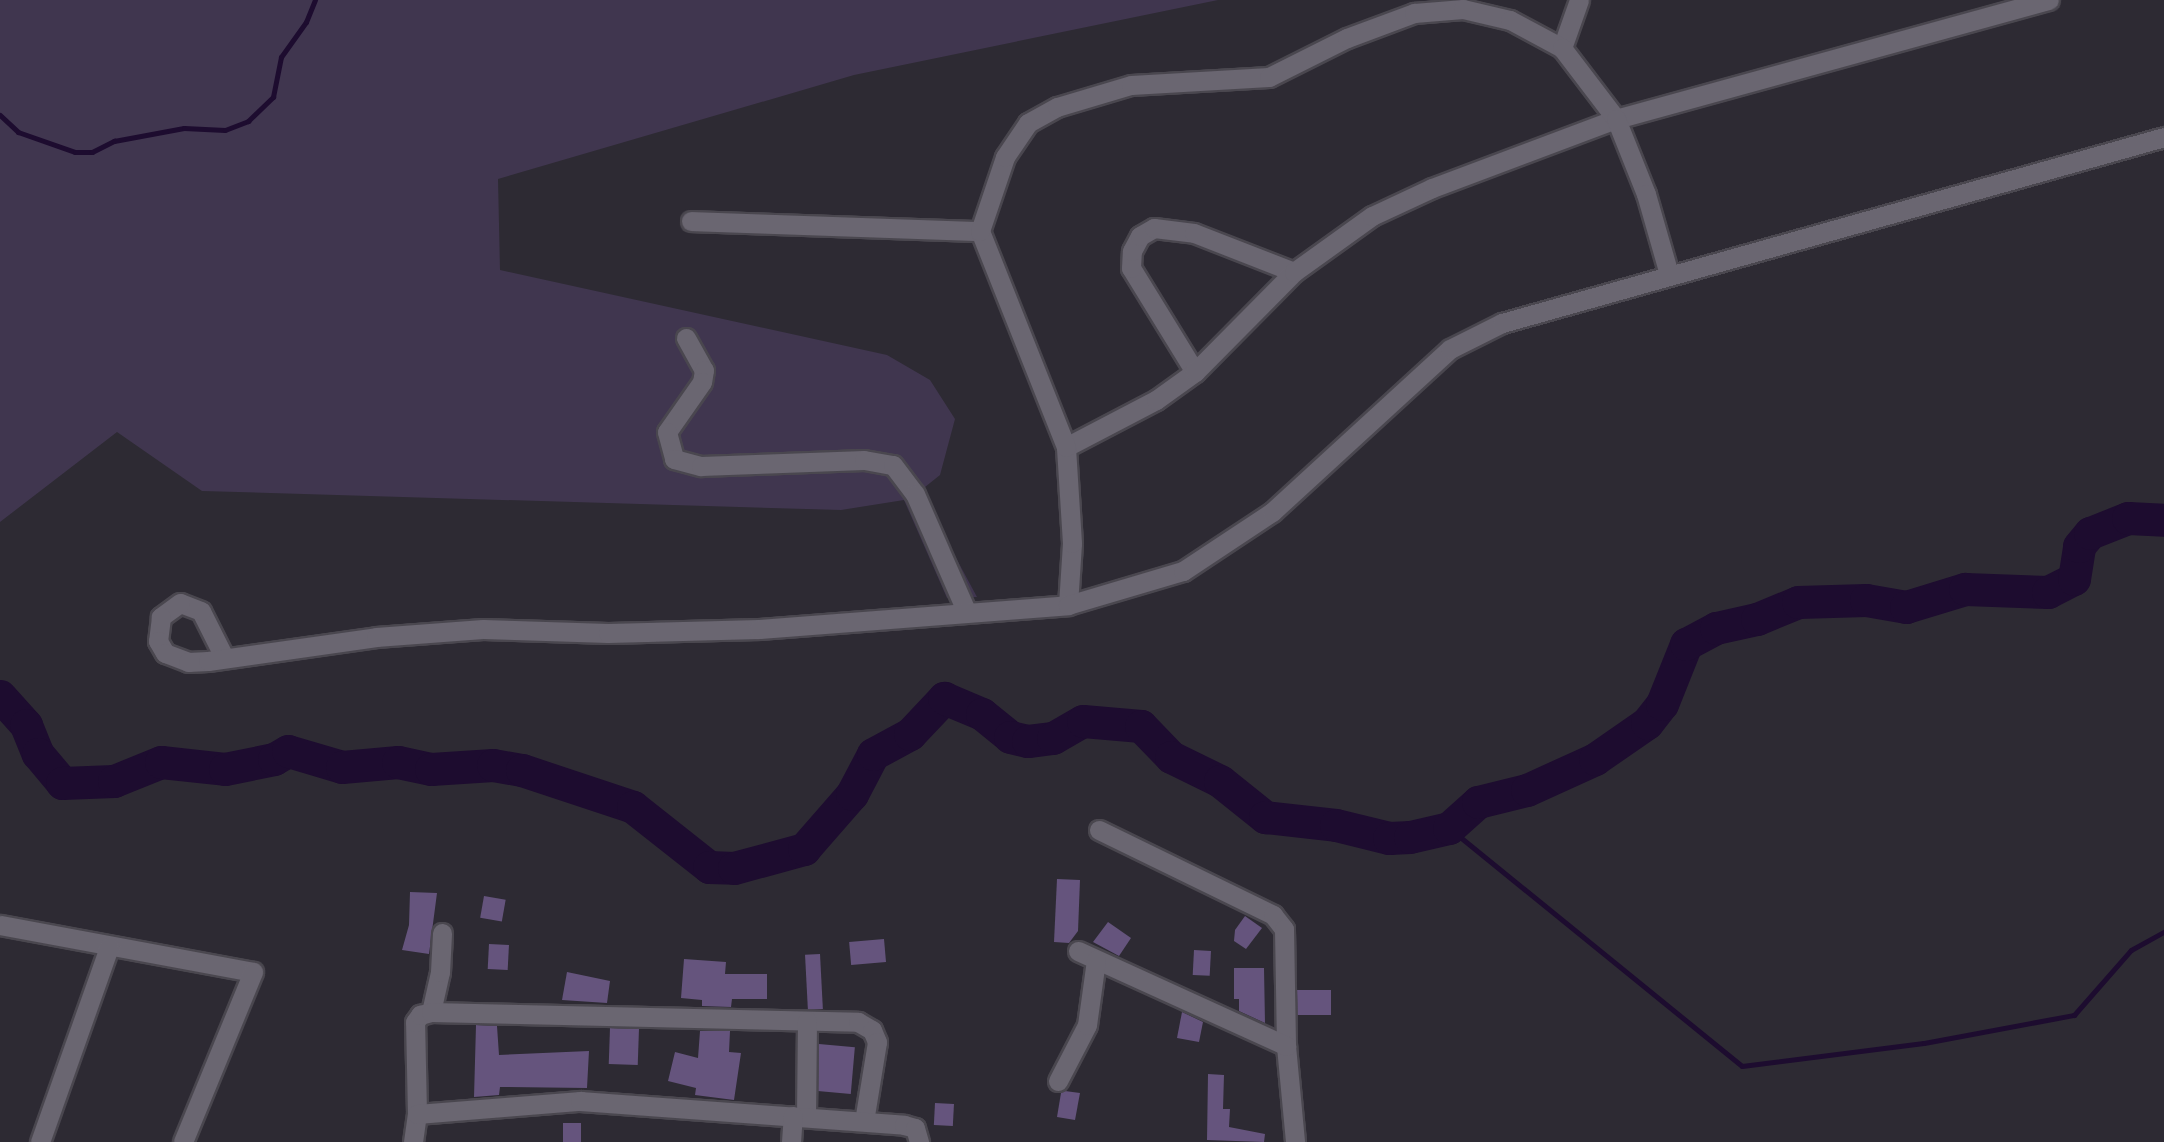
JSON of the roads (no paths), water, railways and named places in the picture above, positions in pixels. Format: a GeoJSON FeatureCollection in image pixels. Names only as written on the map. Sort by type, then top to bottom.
{"type":"FeatureCollection","features":[{"type":"Feature","properties":{"kind":"street"},"geometry":{"type":"LineString","coordinates":[[1562,48],[1579,0]]}},
{"type":"Feature","properties":{"kind":"street"},"geometry":{"type":"LineString","coordinates":[[1066,447],[1156,400],[1195,372],[1294,272],[1371,216],[1532,148],[1616,119],[2049,0]]}},
{"type":"Feature","properties":{"kind":"street"},"geometry":{"type":"LineString","coordinates":[[1068,605],[1072,542],[1066,447],[980,231],[1005,157],[1028,123],[1084,97],[1131,85],[1269,77],[1360,32],[1414,13],[1463,9],[1510,20],[1562,48],[1616,119],[1646,194],[1669,274]]}},
{"type":"Feature","properties":{"kind":"street"},"geometry":{"type":"LineString","coordinates":[[224,657],[376,636],[484,629],[608,633],[759,629],[1068,605],[1183,571],[1261,519],[1450,349],[1502,323],[2164,137]]}},
{"type":"Feature","properties":{"kind":"street"},"geometry":{"type":"LineString","coordinates":[[691,221],[980,231]]}},
{"type":"Feature","properties":{"kind":"street"},"geometry":{"type":"LineString","coordinates":[[1195,372],[1131,268],[1132,251],[1140,236],[1154,228],[1194,233],[1294,272]]}},
{"type":"Feature","properties":{"kind":"street"},"geometry":{"type":"LineString","coordinates":[[687,338],[704,370],[702,382],[667,432],[674,459],[701,466],[864,460],[893,465],[915,494],[966,611]]}},
{"type":"Feature","properties":{"kind":"street"},"geometry":{"type":"LineString","coordinates":[[1099,830],[1273,915],[1284,929],[1286,1046],[1295,1142]]}},
{"type":"Feature","properties":{"kind":"street"},"geometry":{"type":"LineString","coordinates":[[0,925],[253,972],[183,1142]]}},
{"type":"Feature","properties":{"kind":"street"},"geometry":{"type":"LineString","coordinates":[[431,1012],[440,972],[442,933]]}},
{"type":"Feature","properties":{"kind":"street"},"geometry":{"type":"LineString","coordinates":[[40,1142],[109,947]]}},
{"type":"Feature","properties":{"kind":"street"},"geometry":{"type":"LineString","coordinates":[[1058,1081],[1087,1025],[1087,955],[1286,1046]]}},
{"type":"Feature","properties":{"kind":"street"},"geometry":{"type":"LineString","coordinates":[[413,1142],[416,1114],[415,1022],[420,1015],[431,1012],[858,1022],[876,1035],[864,1121]]}},
{"type":"Feature","properties":{"kind":"street"},"geometry":{"type":"LineString","coordinates":[[791,1142],[799,1117],[807,1021]]}},
{"type":"Feature","properties":{"kind":"street"},"geometry":{"type":"LineString","coordinates":[[416,1114],[580,1101],[910,1126],[918,1132],[919,1142]]}},
{"type":"Feature","properties":{"kind":"waterway"},"geometry":{"type":"LineString","coordinates":[[0,115],[18,132],[75,152],[92,152],[114,141],[184,128],[225,130],[248,121],[273,97],[281,57],[306,22],[315,0]]}},
{"type":"Feature","properties":{"kind":"waterway"},"geometry":{"type":"LineString","coordinates":[[0,696],[26,725],[38,754],[62,783],[114,781],[161,762],[225,769],[274,759],[288,751],[342,767],[398,762],[431,769],[493,765],[522,770],[633,807],[709,867],[734,868],[804,849],[852,794],[873,754],[910,734],[944,698],[982,714],[1010,737],[1028,741],[1053,738],[1083,721],[1141,726],[1171,757],[1220,781],[1265,817],[1336,825],[1389,838],[1410,837],[1449,828],[1478,802],[1527,790],[1595,759],[1647,723],[1662,704],[1686,644],[1716,628],[1757,619],[1798,602],[1866,600],[1906,607],[1965,589],[2048,592],[2074,579],[2079,546],[2090,533],[2128,518],[2164,520]]}},
{"type":"Feature","properties":{"kind":"waterway"},"geometry":{"type":"LineString","coordinates":[[1449,828],[1742,1066],[1924,1043],[2074,1015],[2131,950],[2164,932]]}}]}
